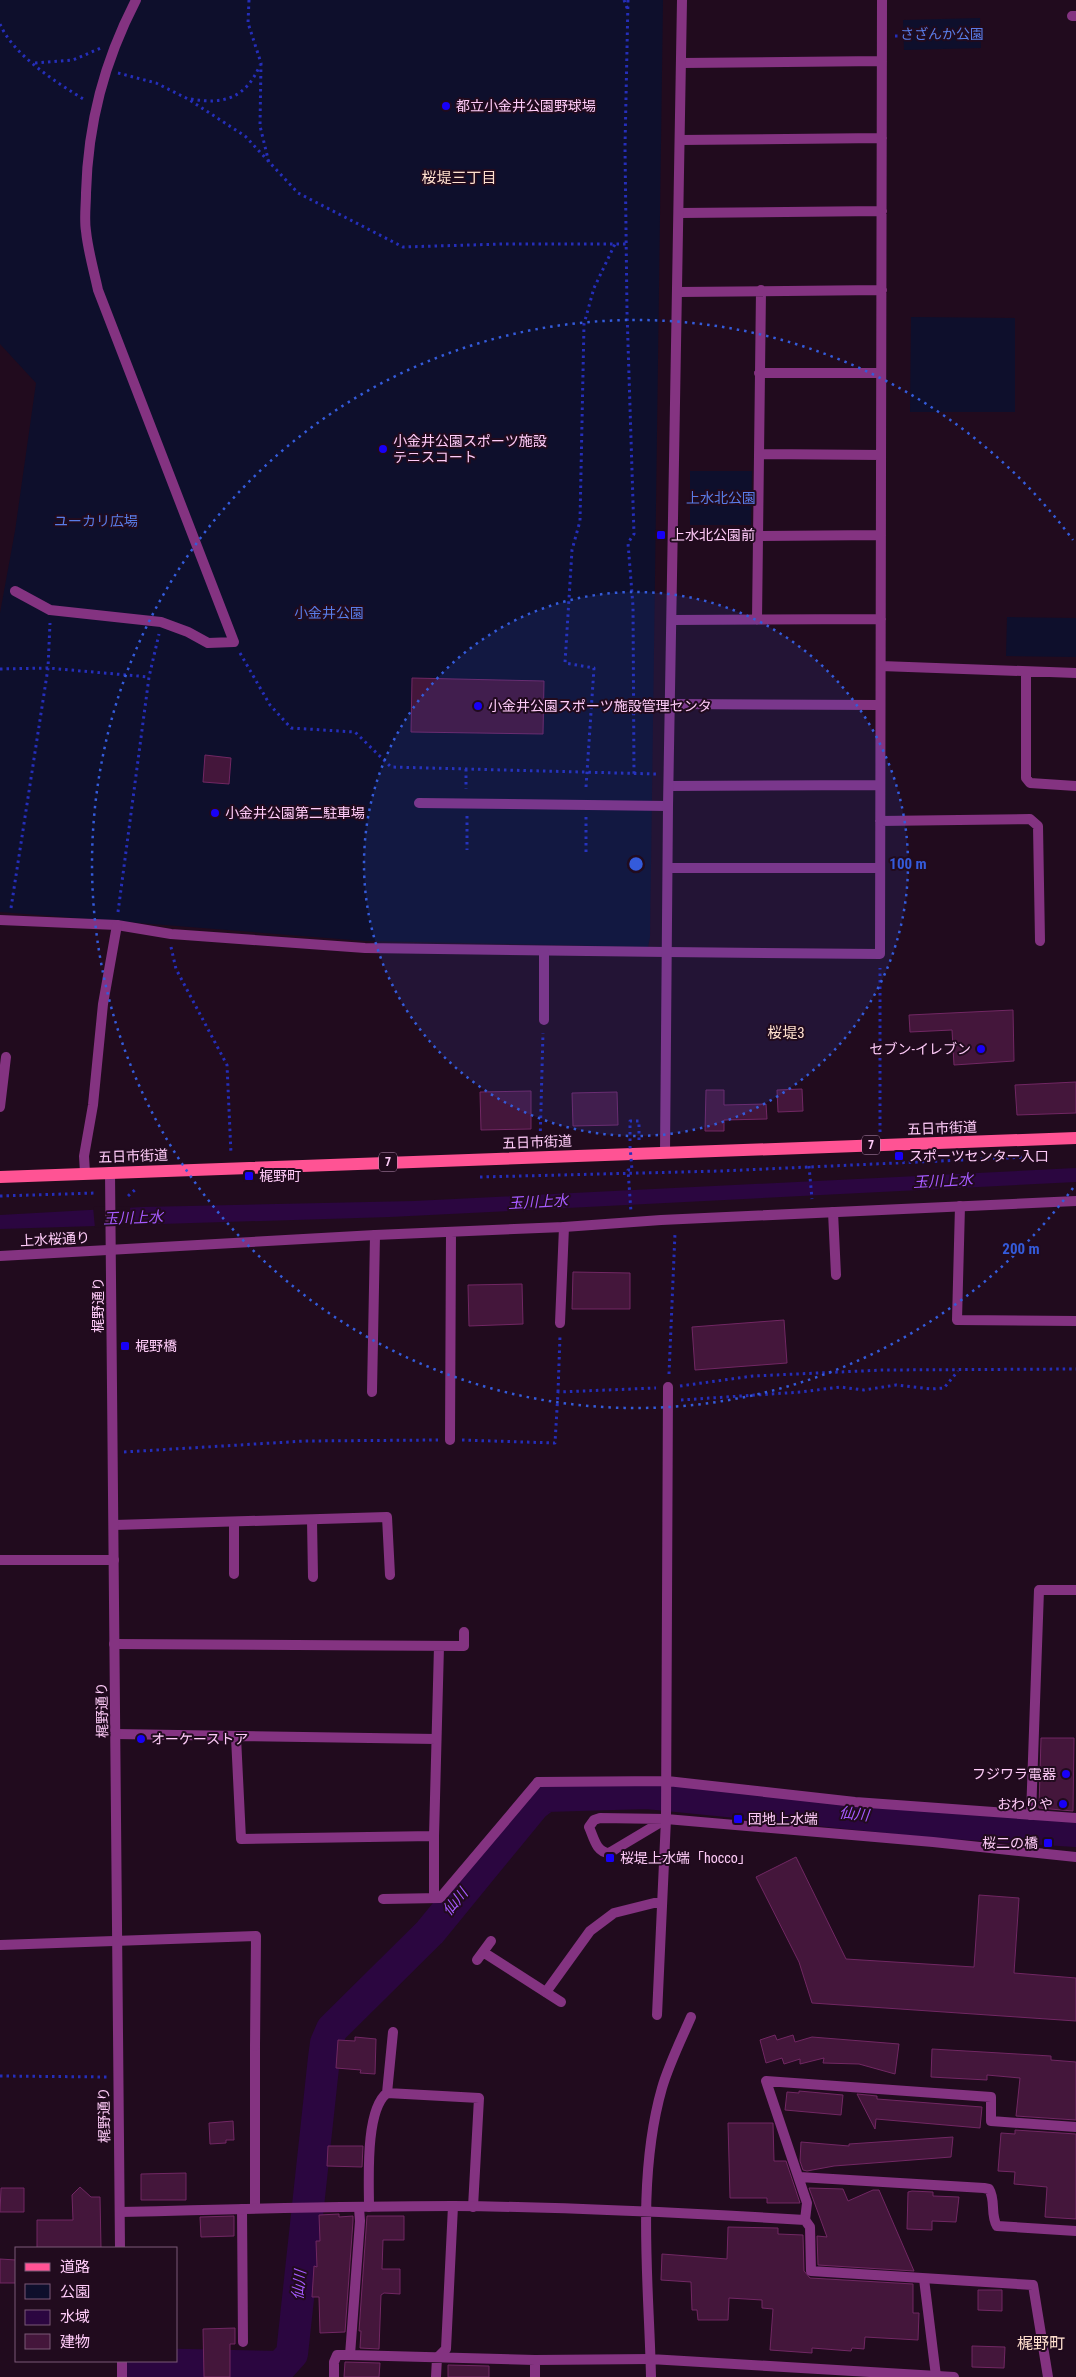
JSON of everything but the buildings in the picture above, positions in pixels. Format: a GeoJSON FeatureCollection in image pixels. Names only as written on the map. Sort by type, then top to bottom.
{"type":"FeatureCollection","features":[{"type":"Feature","properties":{"kind":"main road","name":"五日市街道"},"geometry":{"type":"LineString","coordinates":[[0,1177],[1076,1138]]}},
{"type":"Feature","properties":{"kind":"street"},"geometry":{"type":"LineString","coordinates":[[15,591],[50,610],[161,622],[208,643],[234,642],[98,290],[85,230],[87,165],[96,108],[105,69],[120,31],[136,0]]}},
{"type":"Feature","properties":{"kind":"street"},"geometry":{"type":"LineString","coordinates":[[666,1152],[668,806],[679,292],[682,0]]}},
{"type":"Feature","properties":{"kind":"street"},"geometry":{"type":"LineString","coordinates":[[5,921],[117,925],[171,934],[365,948],[544,952],[880,954],[882,0]]}},
{"type":"Feature","properties":{"kind":"street"},"geometry":{"type":"LineString","coordinates":[[682,63],[882,61]]}},
{"type":"Feature","properties":{"kind":"street"},"geometry":{"type":"LineString","coordinates":[[680,140],[882,138]]}},
{"type":"Feature","properties":{"kind":"street"},"geometry":{"type":"LineString","coordinates":[[680,213],[882,211]]}},
{"type":"Feature","properties":{"kind":"street"},"geometry":{"type":"LineString","coordinates":[[757,620],[761,290]]}},
{"type":"Feature","properties":{"kind":"street"},"geometry":{"type":"LineString","coordinates":[[679,292],[882,290]]}},
{"type":"Feature","properties":{"kind":"street"},"geometry":{"type":"LineString","coordinates":[[759,373],[881,373]]}},
{"type":"Feature","properties":{"kind":"street"},"geometry":{"type":"LineString","coordinates":[[759,454],[881,455]]}},
{"type":"Feature","properties":{"kind":"street"},"geometry":{"type":"LineString","coordinates":[[758,536],[881,535]]}},
{"type":"Feature","properties":{"kind":"street"},"geometry":{"type":"LineString","coordinates":[[672,620],[881,619]]}},
{"type":"Feature","properties":{"kind":"street"},"geometry":{"type":"LineString","coordinates":[[881,666],[1076,673]]}},
{"type":"Feature","properties":{"kind":"street"},"geometry":{"type":"LineString","coordinates":[[1026,672],[1026,778],[1030,783],[1076,786]]}},
{"type":"Feature","properties":{"kind":"street"},"geometry":{"type":"LineString","coordinates":[[671,704],[880,705]]}},
{"type":"Feature","properties":{"kind":"street"},"geometry":{"type":"LineString","coordinates":[[669,786],[880,785]]}},
{"type":"Feature","properties":{"kind":"street"},"geometry":{"type":"LineString","coordinates":[[419,803],[668,806]]}},
{"type":"Feature","properties":{"kind":"street"},"geometry":{"type":"LineString","coordinates":[[880,821],[1030,820],[1038,826],[1040,941]]}},
{"type":"Feature","properties":{"kind":"street"},"geometry":{"type":"LineString","coordinates":[[668,868],[880,868]]}},
{"type":"Feature","properties":{"kind":"street"},"geometry":{"type":"LineString","coordinates":[[85,1173],[84,1156],[93,1105],[103,1004],[117,925]]}},
{"type":"Feature","properties":{"kind":"street"},"geometry":{"type":"LineString","coordinates":[[544,952],[544,1020]]}},
{"type":"Feature","properties":{"kind":"street"},"geometry":{"type":"LineString","coordinates":[[0,1107],[6,1057]]}},
{"type":"Feature","properties":{"kind":"street","name":"梶野通り"},"geometry":{"type":"LineString","coordinates":[[110,1172],[106,1198],[112,1238],[112,1453],[120,2247]]}},
{"type":"Feature","properties":{"kind":"street","name":"上水桜通り"},"geometry":{"type":"LineString","coordinates":[[0,1256],[375,1235],[1076,1201]]}},
{"type":"Feature","properties":{"kind":"street"},"geometry":{"type":"LineString","coordinates":[[960,1206],[957,1320],[1076,1321]]}},
{"type":"Feature","properties":{"kind":"street"},"geometry":{"type":"LineString","coordinates":[[833,1212],[836,1275]]}},
{"type":"Feature","properties":{"kind":"street"},"geometry":{"type":"LineString","coordinates":[[560,1323],[564,1227]]}},
{"type":"Feature","properties":{"kind":"street"},"geometry":{"type":"LineString","coordinates":[[450,1440],[451,1232]]}},
{"type":"Feature","properties":{"kind":"street"},"geometry":{"type":"LineString","coordinates":[[372,1392],[375,1235]]}},
{"type":"Feature","properties":{"kind":"street"},"geometry":{"type":"LineString","coordinates":[[657,2015],[667,1781],[668,1387]]}},
{"type":"Feature","properties":{"kind":"street"},"geometry":{"type":"LineString","coordinates":[[114,1525],[234,1523],[387,1516],[390,1574]]}},
{"type":"Feature","properties":{"kind":"street"},"geometry":{"type":"LineString","coordinates":[[312,1520],[313,1577]]}},
{"type":"Feature","properties":{"kind":"street"},"geometry":{"type":"LineString","coordinates":[[234,1523],[234,1574]]}},
{"type":"Feature","properties":{"kind":"street"},"geometry":{"type":"LineString","coordinates":[[0,1560],[114,1560]]}},
{"type":"Feature","properties":{"kind":"street"},"geometry":{"type":"LineString","coordinates":[[1031,1815],[1039,1590],[1076,1590]]}},
{"type":"Feature","properties":{"kind":"street"},"geometry":{"type":"LineString","coordinates":[[114,1644],[464,1646],[464,1632]]}},
{"type":"Feature","properties":{"kind":"street"},"geometry":{"type":"LineString","coordinates":[[434,1898],[438,1646]]}},
{"type":"Feature","properties":{"kind":"street"},"geometry":{"type":"LineString","coordinates":[[116,1734],[436,1739]]}},
{"type":"Feature","properties":{"kind":"street"},"geometry":{"type":"LineString","coordinates":[[236,1737],[241,1839],[434,1836]]}},
{"type":"Feature","properties":{"kind":"street"},"geometry":{"type":"LineString","coordinates":[[383,1899],[440,1898],[538,1782],[667,1781],[855,1802],[1076,1818]]}},
{"type":"Feature","properties":{"kind":"street"},"geometry":{"type":"LineString","coordinates":[[666,1814],[609,1852],[599,1850],[589,1827],[594,1820],[600,1818],[666,1814],[1076,1857]]}},
{"type":"Feature","properties":{"kind":"street"},"geometry":{"type":"LineString","coordinates":[[546,1992],[590,1932],[614,1913],[662,1900]]}},
{"type":"Feature","properties":{"kind":"street"},"geometry":{"type":"LineString","coordinates":[[0,1945],[256,1936],[255,2208]]}},
{"type":"Feature","properties":{"kind":"street"},"geometry":{"type":"LineString","coordinates":[[490,1941],[480,1956],[561,2002]]}},
{"type":"Feature","properties":{"kind":"street"},"geometry":{"type":"LineString","coordinates":[[651,2377],[646,2211],[653,2130],[662,2087],[691,2017]]}},
{"type":"Feature","properties":{"kind":"street"},"geometry":{"type":"LineString","coordinates":[[387,2094],[393,2032]]}},
{"type":"Feature","properties":{"kind":"street"},"geometry":{"type":"LineString","coordinates":[[1048,2377],[1033,2285],[811,2270],[810,2227],[805,2220],[807,2203],[766,2081],[990,2097],[991,2120],[1076,2127]]}},
{"type":"Feature","properties":{"kind":"street"},"geometry":{"type":"LineString","coordinates":[[350,2355],[360,2221],[364,2207],[375,2109],[380,2098],[387,2094],[479,2098],[472,2207]]}},
{"type":"Feature","properties":{"kind":"street"},"geometry":{"type":"LineString","coordinates":[[799,2177],[984,2188],[992,2194],[994,2221],[997,2226],[1076,2230]]}},
{"type":"Feature","properties":{"kind":"street"},"geometry":{"type":"LineString","coordinates":[[120,2212],[242,2208],[453,2206],[646,2211],[805,2220]]}},
{"type":"Feature","properties":{"kind":"street"},"geometry":{"type":"LineString","coordinates":[[436,2377],[437,2358],[446,2349],[453,2206]]}},
{"type":"Feature","properties":{"kind":"street"},"geometry":{"type":"LineString","coordinates":[[242,2208],[243,2342]]}},
{"type":"Feature","properties":{"kind":"street"},"geometry":{"type":"LineString","coordinates":[[924,2279],[936,2376]]}},
{"type":"Feature","properties":{"kind":"street"},"geometry":{"type":"LineString","coordinates":[[334,2377],[334,2362],[337,2355],[535,2360],[650,2359],[902,2376],[954,2377]]}},
{"type":"Feature","properties":{"kind":"street"},"geometry":{"type":"LineString","coordinates":[[535,2360],[535,2377]]}},
{"type":"Feature","properties":{"kind":"street"},"geometry":{"type":"LineString","coordinates":[[122,2362],[122,2377]]}},
{"type":"Feature","properties":{"kind":"path"},"geometry":{"type":"LineString","coordinates":[[249,0],[248,23],[262,63],[260,126],[269,164]]}},
{"type":"Feature","properties":{"kind":"path"},"geometry":{"type":"LineString","coordinates":[[624,0],[628,8]]}},
{"type":"Feature","properties":{"kind":"path"},"geometry":{"type":"LineString","coordinates":[[628,0],[626,244],[634,534],[628,543],[633,606],[634,774]]}},
{"type":"Feature","properties":{"kind":"path"},"geometry":{"type":"LineString","coordinates":[[0,24],[5,36],[34,64],[96,108]]}},
{"type":"Feature","properties":{"kind":"path"},"geometry":{"type":"LineString","coordinates":[[34,64],[73,60],[104,47],[120,31]]}},
{"type":"Feature","properties":{"kind":"path"},"geometry":{"type":"LineString","coordinates":[[188,98],[220,102],[233,97],[245,90],[255,77],[262,63]]}},
{"type":"Feature","properties":{"kind":"path"},"geometry":{"type":"LineString","coordinates":[[105,69],[156,83],[188,98],[245,136],[298,193],[403,247],[626,244]]}},
{"type":"Feature","properties":{"kind":"path"},"geometry":{"type":"LineString","coordinates":[[586,786],[594,668],[565,663],[572,550],[580,521],[584,324],[594,288],[615,244]]}},
{"type":"Feature","properties":{"kind":"path"},"geometry":{"type":"LineString","coordinates":[[5,921],[48,668],[50,610]]}},
{"type":"Feature","properties":{"kind":"path"},"geometry":{"type":"LineString","coordinates":[[117,925],[149,677],[161,622]]}},
{"type":"Feature","properties":{"kind":"path"},"geometry":{"type":"LineString","coordinates":[[234,642],[252,678],[270,704],[291,728],[355,732],[391,767],[670,774]]}},
{"type":"Feature","properties":{"kind":"path"},"geometry":{"type":"LineString","coordinates":[[0,669],[48,668],[149,677]]}},
{"type":"Feature","properties":{"kind":"path"},"geometry":{"type":"LineString","coordinates":[[466,769],[466,789]]}},
{"type":"Feature","properties":{"kind":"path"},"geometry":{"type":"LineString","coordinates":[[467,814],[467,850]]}},
{"type":"Feature","properties":{"kind":"path"},"geometry":{"type":"LineString","coordinates":[[586,814],[586,852]]}},
{"type":"Feature","properties":{"kind":"path"},"geometry":{"type":"LineString","coordinates":[[171,934],[170,950],[176,969],[227,1065],[231,1168]]}},
{"type":"Feature","properties":{"kind":"path"},"geometry":{"type":"LineString","coordinates":[[880,954],[880,1145]]}},
{"type":"Feature","properties":{"kind":"path"},"geometry":{"type":"LineString","coordinates":[[540,1156],[544,1020]]}},
{"type":"Feature","properties":{"kind":"path"},"geometry":{"type":"LineString","coordinates":[[631,1212],[628,1170],[632,1170],[630,1121],[639,1121],[640,1141]]}},
{"type":"Feature","properties":{"kind":"path"},"geometry":{"type":"LineString","coordinates":[[668,1168],[668,1172],[1036,1156]]}},
{"type":"Feature","properties":{"kind":"path"},"geometry":{"type":"LineString","coordinates":[[809,1167],[812,1202]]}},
{"type":"Feature","properties":{"kind":"path"},"geometry":{"type":"LineString","coordinates":[[0,1196],[94,1192],[106,1198]]}},
{"type":"Feature","properties":{"kind":"path"},"geometry":{"type":"LineString","coordinates":[[668,1387],[675,1220]]}},
{"type":"Feature","properties":{"kind":"path"},"geometry":{"type":"LineString","coordinates":[[112,1453],[305,1441],[450,1440],[555,1443],[560,1323]]}},
{"type":"Feature","properties":{"kind":"path"},"geometry":{"type":"LineString","coordinates":[[558,1392],[668,1387],[753,1376],[883,1370],[958,1372],[1046,1368],[1076,1369]]}},
{"type":"Feature","properties":{"kind":"path"},"geometry":{"type":"LineString","coordinates":[[668,1400],[801,1392],[840,1387],[864,1390],[896,1385],[930,1389],[944,1388],[958,1372]]}},
{"type":"Feature","properties":{"kind":"path"},"geometry":{"type":"LineString","coordinates":[[0,2076],[117,2077]]}},
{"type":"Feature","properties":{"kind":"green space","name":"小金井公園"},"geometry":{"type":"Polygon","coordinates":[[[0,0],[663,0],[650,937],[648,947],[365,941],[0,912],[0,613],[15,531],[36,383],[0,344],[0,0]]]}},
{"type":"Feature","properties":{"kind":"green space","name":"さざんか公園"},"geometry":{"type":"Polygon","coordinates":[[[980,18],[981,48],[904,50],[903,20],[980,18]]]}},
{"type":"Feature","properties":{"kind":"green space"},"geometry":{"type":"Polygon","coordinates":[[[911,317],[1015,318],[1015,412],[910,412],[911,317]]]}},
{"type":"Feature","properties":{"kind":"green space","name":"上水北公園"},"geometry":{"type":"Polygon","coordinates":[[[690,471],[752,471],[751,525],[690,525],[690,471]]]}},
{"type":"Feature","properties":{"kind":"green space"},"geometry":{"type":"Polygon","coordinates":[[[1007,617],[1076,618],[1076,657],[1006,656],[1007,617]]]}},
{"type":"Feature","properties":{"kind":"water","name":"玉川上水"},"geometry":{"type":"Polygon","coordinates":[[[1076,1168],[1076,1182],[390,1217],[0,1229],[0,1215],[143,1207],[414,1201],[1076,1168]]]}},
{"type":"Feature","properties":{"kind":"pier"},"geometry":{"type":"Polygon","coordinates":[[[130,1206],[131,1227],[95,1228],[93,1207],[130,1206]]]}},
{"type":"Feature","properties":{"kind":"waterway","name":"仙川"},"geometry":{"type":"LineString","coordinates":[[143,2377],[143,2364],[280,2367],[292,2354],[324,2058],[326,2043],[332,2029],[430,1932],[534,1805],[546,1796],[647,1793],[936,1822],[1076,1831]]}},
{"type":"Feature","properties":{"kind":"place","name":"都立小金井公園野球場"},"geometry":{"type":"Point","coordinates":[446,106]}},
{"type":"Feature","properties":{"kind":"place","name":"小金井公園スポーツ施設 テニスコート"},"geometry":{"type":"Point","coordinates":[383,449]}},
{"type":"Feature","properties":{"kind":"place","name":"上水北公園前"},"geometry":{"type":"Point","coordinates":[661,535]}},
{"type":"Feature","properties":{"kind":"place","name":"小金井公園スポーツ施設管理センタ"},"geometry":{"type":"Point","coordinates":[478,706]}},
{"type":"Feature","properties":{"kind":"place","name":"小金井公園第二駐車場"},"geometry":{"type":"Point","coordinates":[215,813]}},
{"type":"Feature","properties":{"kind":"place","name":"セブン-イレブン"},"geometry":{"type":"Point","coordinates":[981,1049]}},
{"type":"Feature","properties":{"kind":"place","name":"スポーツセンター入口"},"geometry":{"type":"Point","coordinates":[899,1156]}},
{"type":"Feature","properties":{"kind":"place","name":"梶野町"},"geometry":{"type":"Point","coordinates":[249,1176]}},
{"type":"Feature","properties":{"kind":"place","name":"梶野橋"},"geometry":{"type":"Point","coordinates":[125,1346]}},
{"type":"Feature","properties":{"kind":"place","name":"オーケーストア"},"geometry":{"type":"Point","coordinates":[141,1739]}},
{"type":"Feature","properties":{"kind":"place","name":"フジワラ電器"},"geometry":{"type":"Point","coordinates":[1066,1774]}},
{"type":"Feature","properties":{"kind":"place","name":"おわりや"},"geometry":{"type":"Point","coordinates":[1063,1804]}},
{"type":"Feature","properties":{"kind":"place","name":"団地上水端"},"geometry":{"type":"Point","coordinates":[738,1819]}},
{"type":"Feature","properties":{"kind":"place","name":"桜二の橋"},"geometry":{"type":"Point","coordinates":[1048,1843]}},
{"type":"Feature","properties":{"kind":"place","name":"桜堤上水端「hocco」"},"geometry":{"type":"Point","coordinates":[610,1858]}},
{"type":"Feature","properties":{"kind":"district","name":"桜堤三丁目"},"geometry":{"type":"Point","coordinates":[459,178]}},
{"type":"Feature","properties":{"kind":"district","name":"桜堤3"},"geometry":{"type":"Point","coordinates":[786,1033]}},
{"type":"Feature","properties":{"kind":"district","name":"梶野町"},"geometry":{"type":"Point","coordinates":[1041,2343]}},
{"type":"Feature","properties":{"kind":"park label","name":"ユーカリ広場"},"geometry":{"type":"Point","coordinates":[96,521]}}]}
